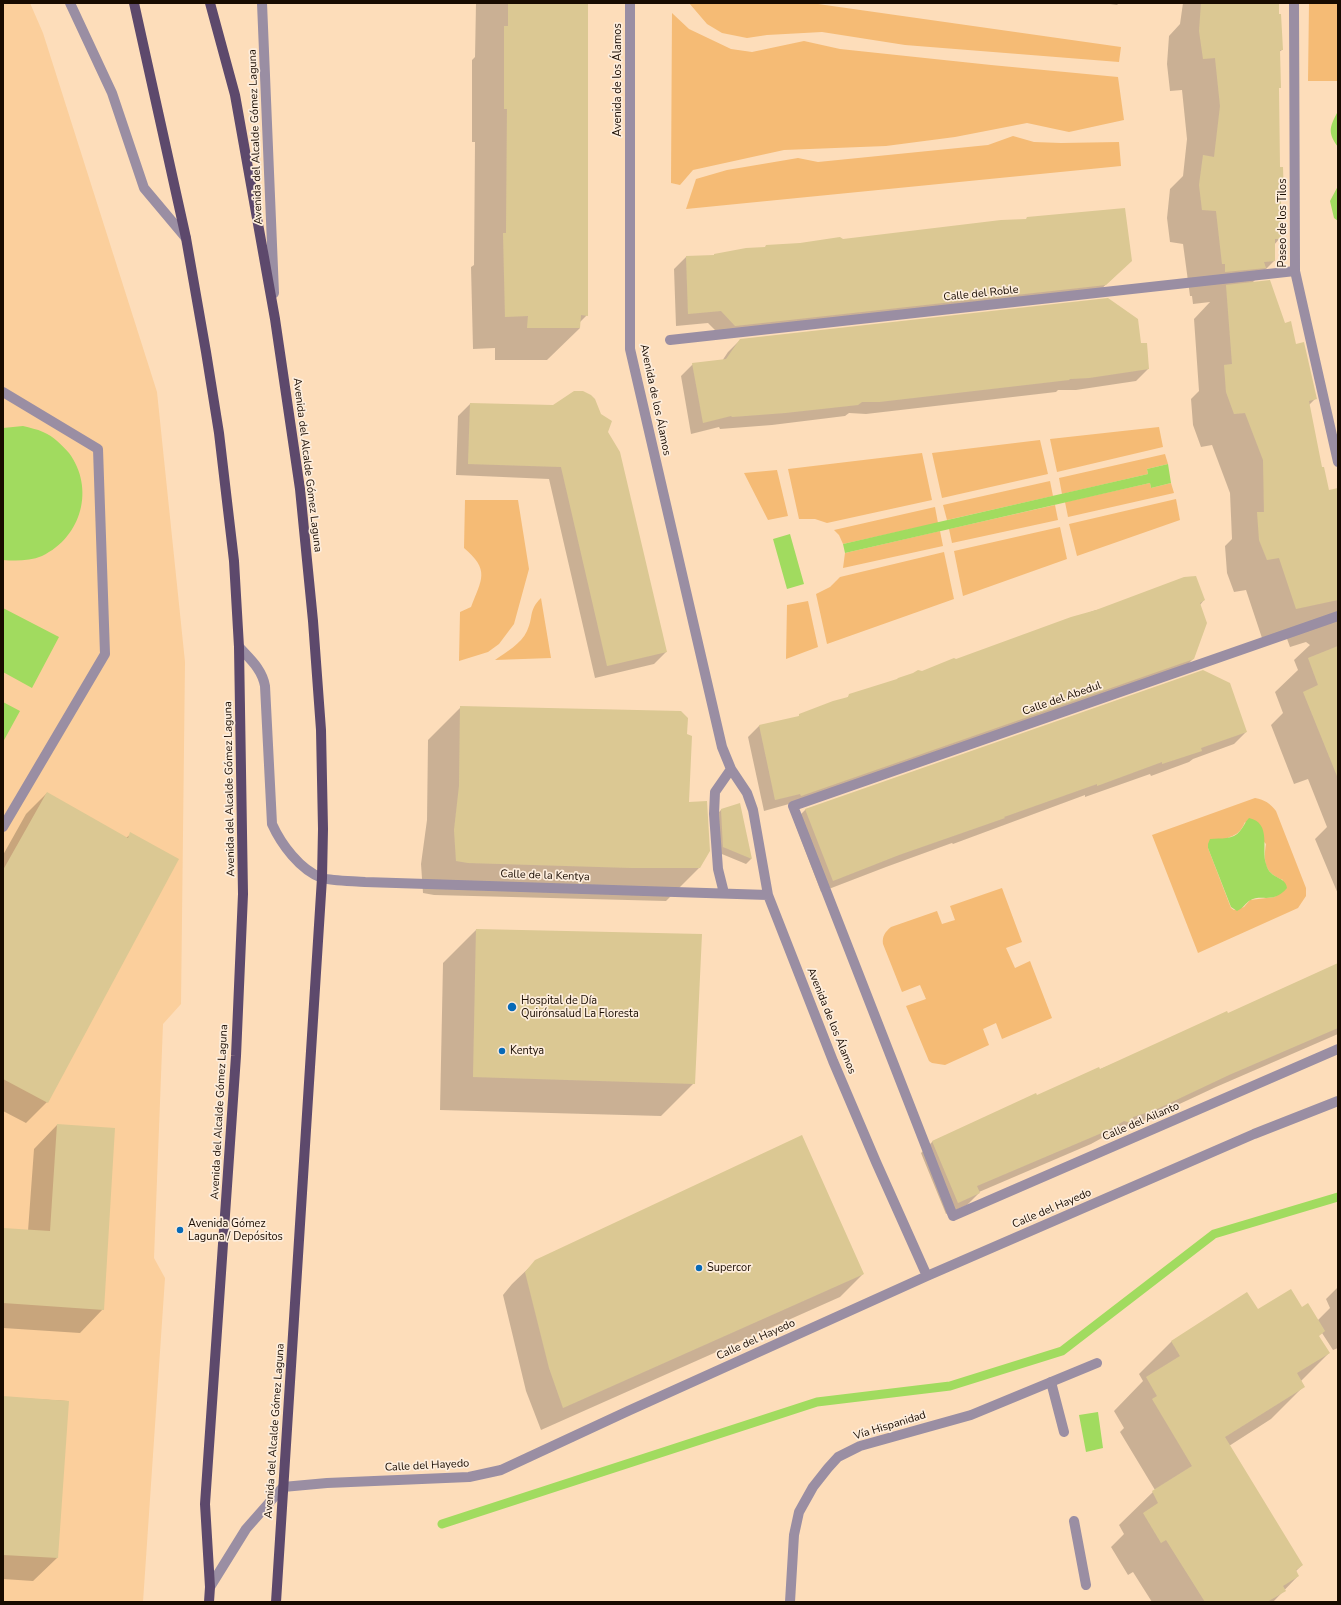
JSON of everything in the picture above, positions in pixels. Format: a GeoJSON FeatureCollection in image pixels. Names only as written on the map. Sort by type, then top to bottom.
{"type":"FeatureCollection","features":[{"type":"Feature","properties":{"kind":"main road","name":"Avenida del Alcalde Gómez Laguna"},"geometry":{"type":"LineString","coordinates":[[134,3],[186,238],[219,433],[234,561],[239,647],[243,894],[236,1056],[205,1504],[210,1587],[209,1602]]}},
{"type":"Feature","properties":{"kind":"main road","name":"Avenida del Alcalde Gómez Laguna"},"geometry":{"type":"LineString","coordinates":[[210,3],[235,95],[275,319],[300,489],[313,621],[321,730],[323,830],[322,878],[276,1602]]}},
{"type":"Feature","properties":{"kind":"street"},"geometry":{"type":"LineString","coordinates":[[70,3],[112,93],[144,188],[186,238]]}},
{"type":"Feature","properties":{"kind":"street","name":"Avenida del Alcalde Gómez Laguna"},"geometry":{"type":"LineString","coordinates":[[262,3],[275,319]]}},
{"type":"Feature","properties":{"kind":"street","name":"Avenida de los Álamos"},"geometry":{"type":"LineString","coordinates":[[630,3],[630,348],[722,747],[732,769],[747,793],[753,810],[768,895],[833,1061],[927,1276]]}},
{"type":"Feature","properties":{"kind":"street","name":"Paseo de los Tilos"},"geometry":{"type":"LineString","coordinates":[[1294,3],[1295,272],[1338,462]]}},
{"type":"Feature","properties":{"kind":"street","name":"Calle del Roble"},"geometry":{"type":"LineString","coordinates":[[670,340],[1295,272]]}},
{"type":"Feature","properties":{"kind":"street"},"geometry":{"type":"LineString","coordinates":[[3,392],[98,448],[105,654],[3,827]]}},
{"type":"Feature","properties":{"kind":"street","name":"Calle del Abedul"},"geometry":{"type":"LineString","coordinates":[[952,1216],[793,806],[1338,616]]}},
{"type":"Feature","properties":{"kind":"street"},"geometry":{"type":"LineString","coordinates":[[239,647],[260,670],[265,686],[272,824],[276,834],[288,851],[304,868],[322,878]]}},
{"type":"Feature","properties":{"kind":"street"},"geometry":{"type":"LineString","coordinates":[[724,893],[718,869],[714,814],[715,792],[732,769]]}},
{"type":"Feature","properties":{"kind":"street","name":"Calle de la Kentya"},"geometry":{"type":"LineString","coordinates":[[322,878],[365,882],[768,895]]}},
{"type":"Feature","properties":{"kind":"street","name":"Calle del Ailanto"},"geometry":{"type":"LineString","coordinates":[[952,1216],[1338,1049]]}},
{"type":"Feature","properties":{"kind":"street","name":"Calle del Hayedo"},"geometry":{"type":"LineString","coordinates":[[283,1487],[327,1483],[469,1477],[501,1470],[927,1276],[1254,1134],[1338,1101]]}},
{"type":"Feature","properties":{"kind":"street","name":"Vía Hispanidad"},"geometry":{"type":"LineString","coordinates":[[790,1602],[794,1535],[799,1512],[813,1487],[838,1457],[860,1446],[971,1415],[1097,1363]]}},
{"type":"Feature","properties":{"kind":"street"},"geometry":{"type":"LineString","coordinates":[[1051,1382],[1064,1432]]}},
{"type":"Feature","properties":{"kind":"street"},"geometry":{"type":"LineString","coordinates":[[210,1587],[246,1529],[283,1487]]}},
{"type":"Feature","properties":{"kind":"street"},"geometry":{"type":"LineString","coordinates":[[1074,1521],[1086,1585]]}},
{"type":"Feature","properties":{"kind":"shaded area"},"geometry":{"type":"Polygon","coordinates":[[[3,3],[30,3],[43,33],[157,392],[185,662],[181,1004],[163,1024],[154,1258],[165,1278],[143,1602],[3,1602],[3,3]]]}},
{"type":"Feature","properties":{"kind":"shaded area"},"geometry":{"type":"Polygon","coordinates":[[[689,3],[811,3],[1121,47],[1119,62],[905,45],[822,32],[767,35],[747,38],[722,33],[707,24],[689,3]]]}},
{"type":"Feature","properties":{"kind":"shaded area"},"geometry":{"type":"Polygon","coordinates":[[[1309,3],[1338,3],[1338,81],[1308,81],[1309,3]]]}},
{"type":"Feature","properties":{"kind":"shaded area"},"geometry":{"type":"Polygon","coordinates":[[[672,13],[689,29],[731,49],[752,52],[804,41],[840,49],[1118,77],[1124,120],[1069,132],[1027,123],[955,137],[886,146],[784,150],[693,170],[680,185],[671,183],[672,13]]]}},
{"type":"Feature","properties":{"kind":"shaded area"},"geometry":{"type":"Polygon","coordinates":[[[1337,113],[1338,147],[1331,134],[1332,123],[1337,113]]]}},
{"type":"Feature","properties":{"kind":"shaded area"},"geometry":{"type":"Polygon","coordinates":[[[1013,136],[1034,142],[1119,142],[1121,166],[686,209],[696,179],[727,170],[798,158],[818,162],[988,145],[1013,136]]]}},
{"type":"Feature","properties":{"kind":"shaded area"},"geometry":{"type":"Polygon","coordinates":[[[1338,186],[1338,221],[1334,218],[1330,201],[1338,186]]]}},
{"type":"Feature","properties":{"kind":"shaded area"},"geometry":{"type":"Polygon","coordinates":[[[23,426],[47,434],[57,441],[69,453],[77,467],[81,481],[82,496],[80,510],[75,524],[67,537],[56,548],[33,559],[3,560],[3,428],[23,426]]]}},
{"type":"Feature","properties":{"kind":"shaded area"},"geometry":{"type":"Polygon","coordinates":[[[1159,427],[1163,447],[1057,472],[1050,439],[1159,427]]]}},
{"type":"Feature","properties":{"kind":"shaded area"},"geometry":{"type":"Polygon","coordinates":[[[1040,440],[1048,474],[942,498],[932,453],[1040,440]]]}},
{"type":"Feature","properties":{"kind":"shaded area"},"geometry":{"type":"Polygon","coordinates":[[[922,453],[932,500],[827,523],[815,519],[799,519],[788,469],[922,453]]]}},
{"type":"Feature","properties":{"kind":"shaded area"},"geometry":{"type":"Polygon","coordinates":[[[1165,454],[1168,464],[1147,469],[1148,474],[1062,494],[1059,478],[1165,454]]]}},
{"type":"Feature","properties":{"kind":"shaded area"},"geometry":{"type":"Polygon","coordinates":[[[1168,464],[1171,483],[1151,488],[1150,483],[845,553],[843,544],[1148,474],[1147,469],[1168,464]]]}},
{"type":"Feature","properties":{"kind":"shaded area"},"geometry":{"type":"Polygon","coordinates":[[[777,470],[788,516],[768,520],[744,473],[777,470]]]}},
{"type":"Feature","properties":{"kind":"shaded area"},"geometry":{"type":"Polygon","coordinates":[[[1050,481],[1053,496],[947,520],[943,505],[1050,481]]]}},
{"type":"Feature","properties":{"kind":"shaded area"},"geometry":{"type":"Polygon","coordinates":[[[1150,483],[1151,488],[1171,483],[1174,493],[1068,517],[1065,502],[1150,483]]]}},
{"type":"Feature","properties":{"kind":"shaded area"},"geometry":{"type":"Polygon","coordinates":[[[1176,499],[1180,520],[1077,556],[1069,524],[1176,499]]]}},
{"type":"Feature","properties":{"kind":"shaded area"},"geometry":{"type":"Polygon","coordinates":[[[465,500],[518,500],[529,569],[514,624],[499,644],[488,652],[459,661],[460,612],[471,607],[478,589],[481,575],[481,569],[478,563],[464,548],[465,500]]]}},
{"type":"Feature","properties":{"kind":"shaded area"},"geometry":{"type":"Polygon","coordinates":[[[1055,505],[1058,520],[952,543],[949,529],[1055,505]]]}},
{"type":"Feature","properties":{"kind":"shaded area"},"geometry":{"type":"Polygon","coordinates":[[[935,507],[938,523],[843,544],[839,535],[834,530],[935,507]]]}},
{"type":"Feature","properties":{"kind":"shaded area"},"geometry":{"type":"Polygon","coordinates":[[[1060,527],[1067,559],[963,596],[954,551],[1060,527]]]}},
{"type":"Feature","properties":{"kind":"shaded area"},"geometry":{"type":"Polygon","coordinates":[[[940,531],[943,546],[843,568],[845,553],[940,531]]]}},
{"type":"Feature","properties":{"kind":"shaded area"},"geometry":{"type":"Polygon","coordinates":[[[790,534],[804,584],[787,589],[773,539],[790,534]]]}},
{"type":"Feature","properties":{"kind":"shaded area"},"geometry":{"type":"Polygon","coordinates":[[[944,552],[954,599],[827,644],[816,594],[830,587],[840,577],[944,552]]]}},
{"type":"Feature","properties":{"kind":"shaded area"},"geometry":{"type":"Polygon","coordinates":[[[541,598],[551,658],[495,660],[513,647],[524,636],[529,626],[534,607],[541,598]]]}},
{"type":"Feature","properties":{"kind":"shaded area"},"geometry":{"type":"Polygon","coordinates":[[[808,601],[818,647],[786,659],[787,605],[808,601]]]}},
{"type":"Feature","properties":{"kind":"shaded area"},"geometry":{"type":"Polygon","coordinates":[[[3,608],[59,637],[32,688],[3,672],[3,608]]]}},
{"type":"Feature","properties":{"kind":"shaded area"},"geometry":{"type":"Polygon","coordinates":[[[3,702],[20,711],[3,742],[3,702]]]}},
{"type":"Feature","properties":{"kind":"shaded area"},"geometry":{"type":"Polygon","coordinates":[[[1255,798],[1262,800],[1267,802],[1276,811],[1306,888],[1306,896],[1298,908],[1198,953],[1152,835],[1255,798]],[[1245,822],[1237,833],[1208,848],[1231,908],[1234,910],[1244,907],[1250,900],[1275,897],[1283,880],[1269,871],[1265,862],[1266,844],[1245,822]]]}},
{"type":"Feature","properties":{"kind":"shaded area"},"geometry":{"type":"Polygon","coordinates":[[[1249,818],[1261,825],[1264,837],[1265,858],[1268,869],[1271,873],[1284,881],[1287,888],[1277,896],[1258,898],[1249,901],[1237,911],[1231,907],[1208,848],[1208,844],[1210,839],[1234,836],[1249,818]]]}},
{"type":"Feature","properties":{"kind":"shaded area"},"geometry":{"type":"Polygon","coordinates":[[[1002,888],[1022,942],[1006,948],[1015,968],[1030,961],[1052,1018],[1002,1039],[996,1023],[983,1029],[989,1045],[945,1065],[932,1063],[929,1061],[906,1006],[926,999],[920,985],[902,992],[883,944],[884,936],[891,927],[937,911],[942,924],[955,920],[950,906],[1002,888]]]}},
{"type":"Feature","properties":{"kind":"shaded area"},"geometry":{"type":"Polygon","coordinates":[[[1098,1412],[1103,1448],[1086,1452],[1079,1415],[1098,1412]]]}},
{"type":"Feature","properties":{"kind":"building"},"geometry":{"type":"Polygon","coordinates":[[[508,3],[588,3],[588,316],[581,315],[580,328],[527,328],[528,316],[505,317],[503,233],[506,233],[507,109],[504,109],[504,26],[508,26],[508,3]]]}},
{"type":"Feature","properties":{"kind":"building"},"geometry":{"type":"Polygon","coordinates":[[[1201,3],[1279,3],[1283,50],[1280,50],[1281,88],[1279,88],[1280,167],[1283,167],[1284,198],[1281,198],[1281,239],[1275,239],[1275,261],[1264,262],[1266,268],[1225,272],[1225,264],[1222,264],[1216,211],[1202,210],[1199,185],[1203,155],[1214,157],[1220,106],[1215,58],[1203,59],[1199,31],[1201,3]]]}},
{"type":"Feature","properties":{"kind":"building"},"geometry":{"type":"Polygon","coordinates":[[[1125,208],[1132,261],[1106,285],[735,326],[721,311],[688,314],[686,256],[714,255],[746,248],[765,247],[766,245],[800,243],[840,237],[843,239],[1001,220],[1026,219],[1027,217],[1125,208]]]}},
{"type":"Feature","properties":{"kind":"building"},"geometry":{"type":"Polygon","coordinates":[[[1270,280],[1285,323],[1291,321],[1296,344],[1304,342],[1317,399],[1309,401],[1322,467],[1324,467],[1329,490],[1338,488],[1338,600],[1296,609],[1279,558],[1267,560],[1259,540],[1257,512],[1264,512],[1263,460],[1245,413],[1234,414],[1226,392],[1224,365],[1232,364],[1226,285],[1270,280]]]}},
{"type":"Feature","properties":{"kind":"building"},"geometry":{"type":"Polygon","coordinates":[[[1108,298],[1138,319],[1141,343],[1147,343],[1149,369],[1089,378],[879,402],[862,402],[858,405],[785,413],[731,416],[703,423],[692,363],[726,359],[740,339],[1108,298]]]}},
{"type":"Feature","properties":{"kind":"building"},"geometry":{"type":"Polygon","coordinates":[[[574,391],[583,391],[591,395],[595,399],[601,414],[612,421],[608,432],[620,452],[667,652],[607,666],[561,467],[468,464],[470,403],[553,405],[574,391]]]}},
{"type":"Feature","properties":{"kind":"building"},"geometry":{"type":"Polygon","coordinates":[[[1196,576],[1205,600],[1200,603],[1207,623],[1194,659],[801,796],[800,794],[775,800],[759,725],[799,716],[799,714],[848,697],[849,694],[897,679],[918,670],[922,671],[954,658],[956,659],[1071,617],[1096,610],[1184,577],[1196,576]]]}},
{"type":"Feature","properties":{"kind":"building"},"geometry":{"type":"Polygon","coordinates":[[[1338,646],[1337,776],[1303,692],[1318,685],[1308,658],[1338,646]]]}},
{"type":"Feature","properties":{"kind":"building"},"geometry":{"type":"Polygon","coordinates":[[[1203,670],[1230,683],[1247,732],[1201,748],[1202,751],[1162,764],[1162,762],[1097,786],[1097,784],[899,855],[833,881],[805,809],[1203,670]]]}},
{"type":"Feature","properties":{"kind":"building"},"geometry":{"type":"Polygon","coordinates":[[[460,706],[681,711],[688,718],[687,734],[692,736],[689,802],[707,801],[710,851],[700,868],[632,868],[468,863],[456,861],[454,830],[459,786],[460,706]]]}},
{"type":"Feature","properties":{"kind":"building"},"geometry":{"type":"Polygon","coordinates":[[[47,792],[128,838],[130,832],[179,859],[48,1103],[3,1079],[3,870],[47,792]]]}},
{"type":"Feature","properties":{"kind":"building"},"geometry":{"type":"Polygon","coordinates":[[[740,803],[752,859],[723,847],[721,809],[740,803]]]}},
{"type":"Feature","properties":{"kind":"building","name":"Hospital de Día Quirónsalud La Floresta"},"geometry":{"type":"Polygon","coordinates":[[[476,929],[702,934],[695,1084],[473,1077],[476,929]]]}},
{"type":"Feature","properties":{"kind":"building"},"geometry":{"type":"Polygon","coordinates":[[[1338,963],[1338,1028],[1229,1075],[1155,1110],[1133,1117],[1131,1123],[1124,1121],[1104,1132],[977,1186],[980,1193],[958,1203],[932,1141],[1036,1093],[1037,1095],[1099,1067],[1100,1069],[1227,1011],[1228,1013],[1338,963]]]}},
{"type":"Feature","properties":{"kind":"building"},"geometry":{"type":"Polygon","coordinates":[[[57,1124],[115,1128],[104,1310],[3,1303],[3,1228],[50,1231],[57,1124]]]}},
{"type":"Feature","properties":{"kind":"building","name":"Supercor"},"geometry":{"type":"Polygon","coordinates":[[[802,1135],[864,1274],[563,1408],[549,1368],[525,1272],[535,1260],[802,1135]]]}},
{"type":"Feature","properties":{"kind":"building"},"geometry":{"type":"Polygon","coordinates":[[[1291,1289],[1302,1307],[1308,1303],[1325,1331],[1319,1336],[1330,1353],[1297,1373],[1305,1387],[1225,1437],[1303,1565],[1296,1570],[1299,1576],[1283,1586],[1286,1591],[1267,1602],[1205,1602],[1166,1540],[1161,1543],[1143,1513],[1158,1503],[1152,1491],[1192,1466],[1152,1399],[1157,1396],[1146,1377],[1180,1356],[1171,1341],[1247,1292],[1258,1309],[1291,1289]]]}},
{"type":"Feature","properties":{"kind":"building"},"geometry":{"type":"Polygon","coordinates":[[[3,1396],[69,1401],[58,1558],[3,1555],[3,1396]]]}},
{"type":"Feature","properties":{"kind":"waterway"},"geometry":{"type":"LineString","coordinates":[[442,1524],[817,1402],[950,1386],[1062,1351],[1214,1234],[1338,1197]]}},
{"type":"Feature","properties":{"kind":"place","name":"Hospital de Día Quirónsalud La Floresta"},"geometry":{"type":"Point","coordinates":[512,1007]}},
{"type":"Feature","properties":{"kind":"place","name":"Kentya"},"geometry":{"type":"Point","coordinates":[502,1051]}},
{"type":"Feature","properties":{"kind":"place","name":"Avenida Gómez Laguna / Depósitos"},"geometry":{"type":"Point","coordinates":[180,1230]}},
{"type":"Feature","properties":{"kind":"place","name":"Supercor"},"geometry":{"type":"Point","coordinates":[699,1268]}}]}
